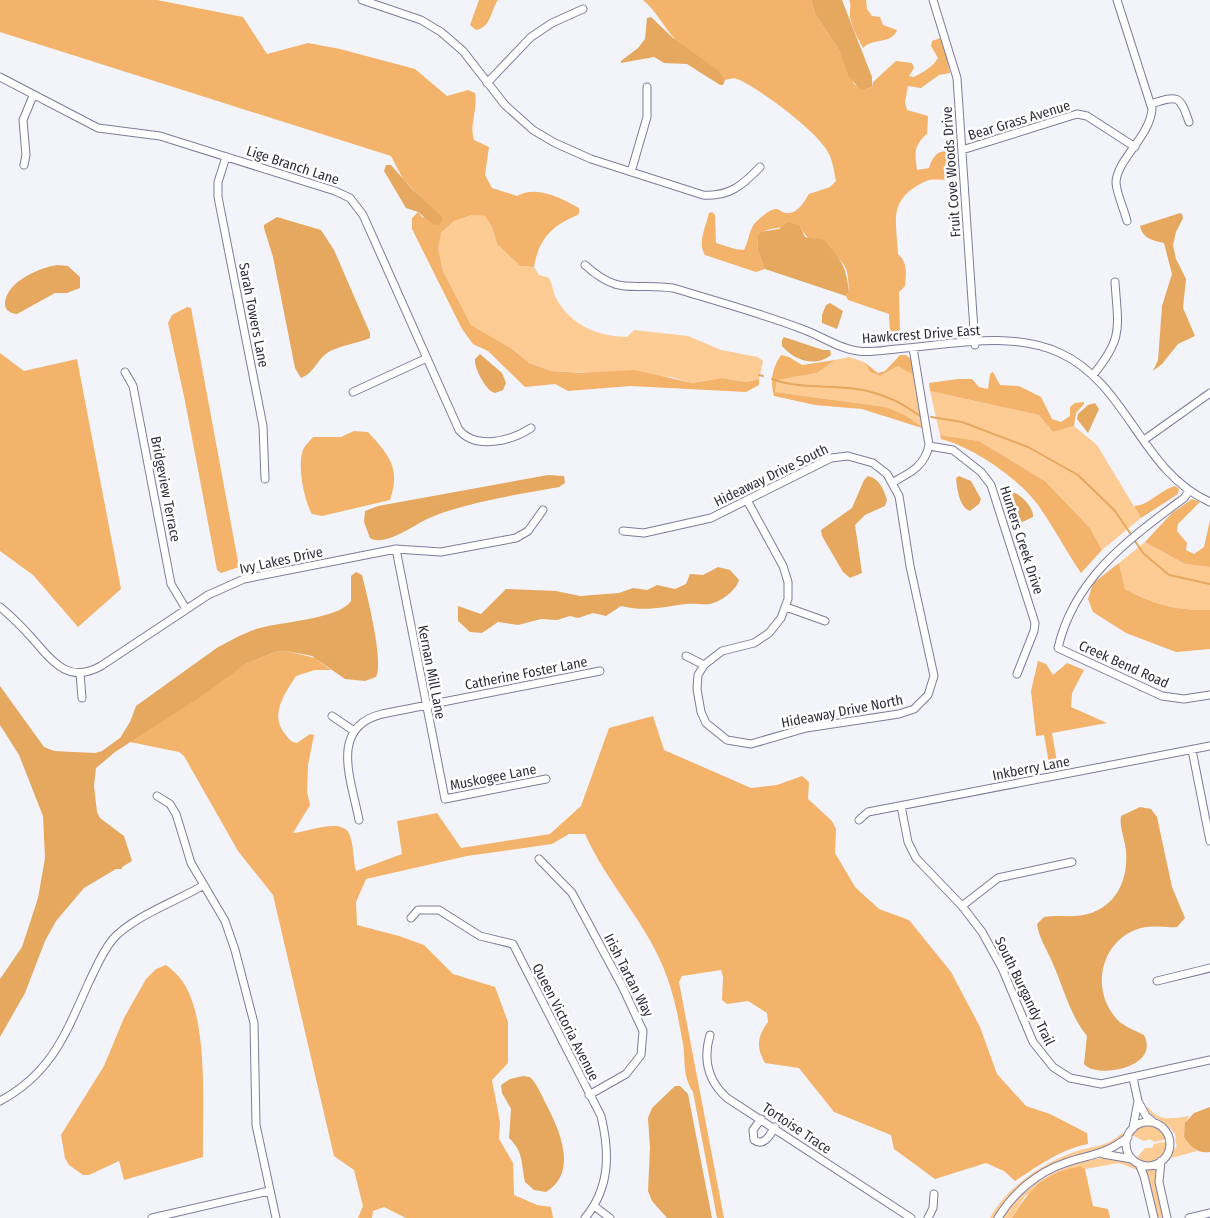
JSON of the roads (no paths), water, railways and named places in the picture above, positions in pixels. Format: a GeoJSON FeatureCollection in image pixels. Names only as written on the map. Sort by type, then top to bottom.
{"type":"FeatureCollection","features":[{"type":"Feature","properties":{"kind":"street"},"geometry":{"type":"LineString","coordinates":[[362,0],[421,20],[441,32],[464,52],[487,83],[517,116],[544,137],[572,152],[696,193],[710,195],[725,193],[739,188],[760,167]]}},
{"type":"Feature","properties":{"kind":"street"},"geometry":{"type":"LineString","coordinates":[[390,8],[393,0]]}},
{"type":"Feature","properties":{"kind":"street","name":"Fruit Cove Woods Drive"},"geometry":{"type":"LineString","coordinates":[[933,0],[957,78],[975,344]]}},
{"type":"Feature","properties":{"kind":"street"},"geometry":{"type":"LineString","coordinates":[[1117,0],[1151,104],[1149,124],[1119,170],[1116,181],[1128,221]]}},
{"type":"Feature","properties":{"kind":"street"},"geometry":{"type":"LineString","coordinates":[[487,83],[531,37],[552,23],[584,9]]}},
{"type":"Feature","properties":{"kind":"street","name":"Lige Branch Lane"},"geometry":{"type":"LineString","coordinates":[[0,77],[33,96],[98,128],[160,136],[335,191],[356,204],[363,215],[458,427],[465,436],[480,442],[489,442],[519,435],[530,428]]}},
{"type":"Feature","properties":{"kind":"street"},"geometry":{"type":"LineString","coordinates":[[631,172],[645,127],[647,87]]}},
{"type":"Feature","properties":{"kind":"street"},"geometry":{"type":"LineString","coordinates":[[24,165],[26,155],[23,120],[33,96]]}},
{"type":"Feature","properties":{"kind":"street"},"geometry":{"type":"LineString","coordinates":[[1151,104],[1172,98],[1179,99],[1183,104],[1189,122]]}},
{"type":"Feature","properties":{"kind":"street","name":"Bear Grass Avenue"},"geometry":{"type":"LineString","coordinates":[[962,150],[1078,114],[1087,116],[1135,147]]}},
{"type":"Feature","properties":{"kind":"street","name":"Sarah Towers Lane"},"geometry":{"type":"LineString","coordinates":[[226,157],[218,182],[218,197],[264,432],[265,480]]}},
{"type":"Feature","properties":{"kind":"street","name":"Hawkcrest Drive East"},"geometry":{"type":"LineString","coordinates":[[586,264],[610,284],[628,288],[653,286],[673,288],[799,328],[851,350],[863,352],[1011,341],[1037,344],[1062,353],[1093,375],[1114,398],[1169,474],[1189,491],[1210,502]]}},
{"type":"Feature","properties":{"kind":"street"},"geometry":{"type":"LineString","coordinates":[[1093,375],[1110,353],[1116,338],[1115,282]]}},
{"type":"Feature","properties":{"kind":"street"},"geometry":{"type":"LineString","coordinates":[[893,482],[917,468],[924,460],[929,446],[929,434],[913,348]]}},
{"type":"Feature","properties":{"kind":"street"},"geometry":{"type":"LineString","coordinates":[[353,392],[427,358]]}},
{"type":"Feature","properties":{"kind":"street","name":"Bridgeview Terrace"},"geometry":{"type":"LineString","coordinates":[[125,372],[133,386],[172,584],[186,609]]}},
{"type":"Feature","properties":{"kind":"street"},"geometry":{"type":"LineString","coordinates":[[1144,440],[1210,393]]}},
{"type":"Feature","properties":{"kind":"street","name":"Hunters Creek Drive"},"geometry":{"type":"LineString","coordinates":[[929,446],[953,450],[981,472],[991,485],[1035,623],[1034,631],[1018,674]]}},
{"type":"Feature","properties":{"kind":"street","name":"Hideaway Drive South"},"geometry":{"type":"LineString","coordinates":[[624,531],[644,533],[701,521],[725,513],[823,461],[840,456],[856,457],[872,463],[887,474],[893,482]]}},
{"type":"Feature","properties":{"kind":"street","name":"Hideaway Drive North"},"geometry":{"type":"LineString","coordinates":[[704,665],[696,682],[702,717],[719,735],[736,743],[751,744],[840,721],[904,713],[922,703],[932,686],[933,669],[910,566],[901,504],[893,482]]}},
{"type":"Feature","properties":{"kind":"street","name":"Creek Bend Road"},"geometry":{"type":"LineString","coordinates":[[1189,491],[1184,498],[1125,543],[1095,573],[1071,610],[1058,648],[1162,696],[1184,699],[1210,695]]}},
{"type":"Feature","properties":{"kind":"street"},"geometry":{"type":"LineString","coordinates":[[686,656],[704,665],[722,651],[745,646],[762,638],[777,625],[786,607],[788,591],[786,574],[748,502]]}},
{"type":"Feature","properties":{"kind":"street","name":"Ivy Lakes Drive"},"geometry":{"type":"LineString","coordinates":[[80,673],[102,666],[208,595],[244,579],[396,549],[441,552],[516,538],[528,531],[543,510]]}},
{"type":"Feature","properties":{"kind":"street","name":"Kernan Mill Lane"},"geometry":{"type":"LineString","coordinates":[[396,549],[445,800]]}},
{"type":"Feature","properties":{"kind":"street"},"geometry":{"type":"LineString","coordinates":[[0,607],[55,664],[64,669],[80,673],[82,698]]}},
{"type":"Feature","properties":{"kind":"street"},"geometry":{"type":"LineString","coordinates":[[786,607],[825,621]]}},
{"type":"Feature","properties":{"kind":"street","name":"Catherine Foster Lane"},"geometry":{"type":"LineString","coordinates":[[354,731],[360,723],[373,716],[600,671]]}},
{"type":"Feature","properties":{"kind":"street"},"geometry":{"type":"LineString","coordinates":[[332,716],[354,731],[350,738],[347,754],[359,820]]}},
{"type":"Feature","properties":{"kind":"street","name":"Inkberry Lane"},"geometry":{"type":"LineString","coordinates":[[859,820],[868,812],[1210,746]]}},
{"type":"Feature","properties":{"kind":"street"},"geometry":{"type":"LineString","coordinates":[[1192,750],[1210,841]]}},
{"type":"Feature","properties":{"kind":"street","name":"Muskogee Lane"},"geometry":{"type":"LineString","coordinates":[[445,800],[546,779]]}},
{"type":"Feature","properties":{"kind":"street"},"geometry":{"type":"LineString","coordinates":[[158,796],[170,804],[176,814],[191,863],[231,936],[251,1010],[255,1036],[256,1125],[276,1218]]}},
{"type":"Feature","properties":{"kind":"street","name":"South Burgandy Trail"},"geometry":{"type":"LineString","coordinates":[[901,806],[908,842],[916,858],[962,906],[993,950],[1033,1042],[1045,1059],[1061,1073],[1081,1081],[1101,1084],[1210,1060]]}},
{"type":"Feature","properties":{"kind":"street","name":"Irish Tartan Way"},"geometry":{"type":"LineString","coordinates":[[539,859],[572,893],[622,986],[643,1031],[641,1055],[626,1074],[589,1095]]}},
{"type":"Feature","properties":{"kind":"street"},"geometry":{"type":"LineString","coordinates":[[962,906],[998,878],[1072,862]]}},
{"type":"Feature","properties":{"kind":"street"},"geometry":{"type":"LineString","coordinates":[[0,1101],[36,1076],[56,1053],[102,955],[113,939],[131,924],[204,885]]}},
{"type":"Feature","properties":{"kind":"street","name":"Queen Victoria Avenue"},"geometry":{"type":"LineString","coordinates":[[411,918],[418,910],[439,910],[480,936],[513,944],[601,1116],[607,1138],[607,1161],[604,1182],[594,1206],[584,1218]]}},
{"type":"Feature","properties":{"kind":"street"},"geometry":{"type":"LineString","coordinates":[[1157,981],[1210,968]]}},
{"type":"Feature","properties":{"kind":"street","name":"Tortoise Trace"},"geometry":{"type":"LineString","coordinates":[[710,1035],[706,1050],[708,1070],[716,1086],[727,1098],[761,1118],[911,1218]]}},
{"type":"Feature","properties":{"kind":"street"},"geometry":{"type":"LineString","coordinates":[[1102,1154],[1132,1159],[1139,1164],[1153,1165],[1161,1161],[1170,1149],[1170,1140],[1164,1128],[1146,1116],[1138,1101],[1133,1078]]}},
{"type":"Feature","properties":{"kind":"street"},"geometry":{"type":"LineString","coordinates":[[998,1218],[1016,1195],[1038,1177],[1066,1163],[1102,1154],[1128,1136],[1133,1128],[1138,1101]]}},
{"type":"Feature","properties":{"kind":"street"},"geometry":{"type":"LineString","coordinates":[[761,1118],[753,1130],[754,1140],[758,1142],[767,1139],[775,1128]]}},
{"type":"Feature","properties":{"kind":"street"},"geometry":{"type":"LineString","coordinates":[[1133,1128],[1142,1123],[1153,1122]]}},
{"type":"Feature","properties":{"kind":"street"},"geometry":{"type":"LineString","coordinates":[[1128,1136],[1127,1146],[1132,1159]]}},
{"type":"Feature","properties":{"kind":"street"},"geometry":{"type":"LineString","coordinates":[[1161,1161],[1159,1182],[1167,1218]]}},
{"type":"Feature","properties":{"kind":"street"},"geometry":{"type":"LineString","coordinates":[[1139,1164],[1144,1176],[1154,1218]]}},
{"type":"Feature","properties":{"kind":"street"},"geometry":{"type":"LineString","coordinates":[[152,1218],[269,1191]]}},
{"type":"Feature","properties":{"kind":"street"},"geometry":{"type":"LineString","coordinates":[[928,1218],[934,1208],[934,1194]]}},
{"type":"Feature","properties":{"kind":"street"},"geometry":{"type":"LineString","coordinates":[[594,1206],[610,1218]]}},
{"type":"Feature","properties":{"kind":"street"},"geometry":{"type":"LineString","coordinates":[[1189,1218],[1210,1213]]}},
{"type":"Feature","properties":{"kind":"waterway"},"geometry":{"type":"LineString","coordinates":[[759,375],[763,376]]}},
{"type":"Feature","properties":{"kind":"waterway"},"geometry":{"type":"LineString","coordinates":[[772,379],[797,385],[859,389],[897,401],[920,416]]}},
{"type":"Feature","properties":{"kind":"waterway"},"geometry":{"type":"LineString","coordinates":[[931,417],[962,422],[1028,447],[1078,475],[1115,511],[1130,533]]}},
{"type":"Feature","properties":{"kind":"waterway"},"geometry":{"type":"LineString","coordinates":[[1135,541],[1143,553],[1169,575],[1210,584]]}}]}
